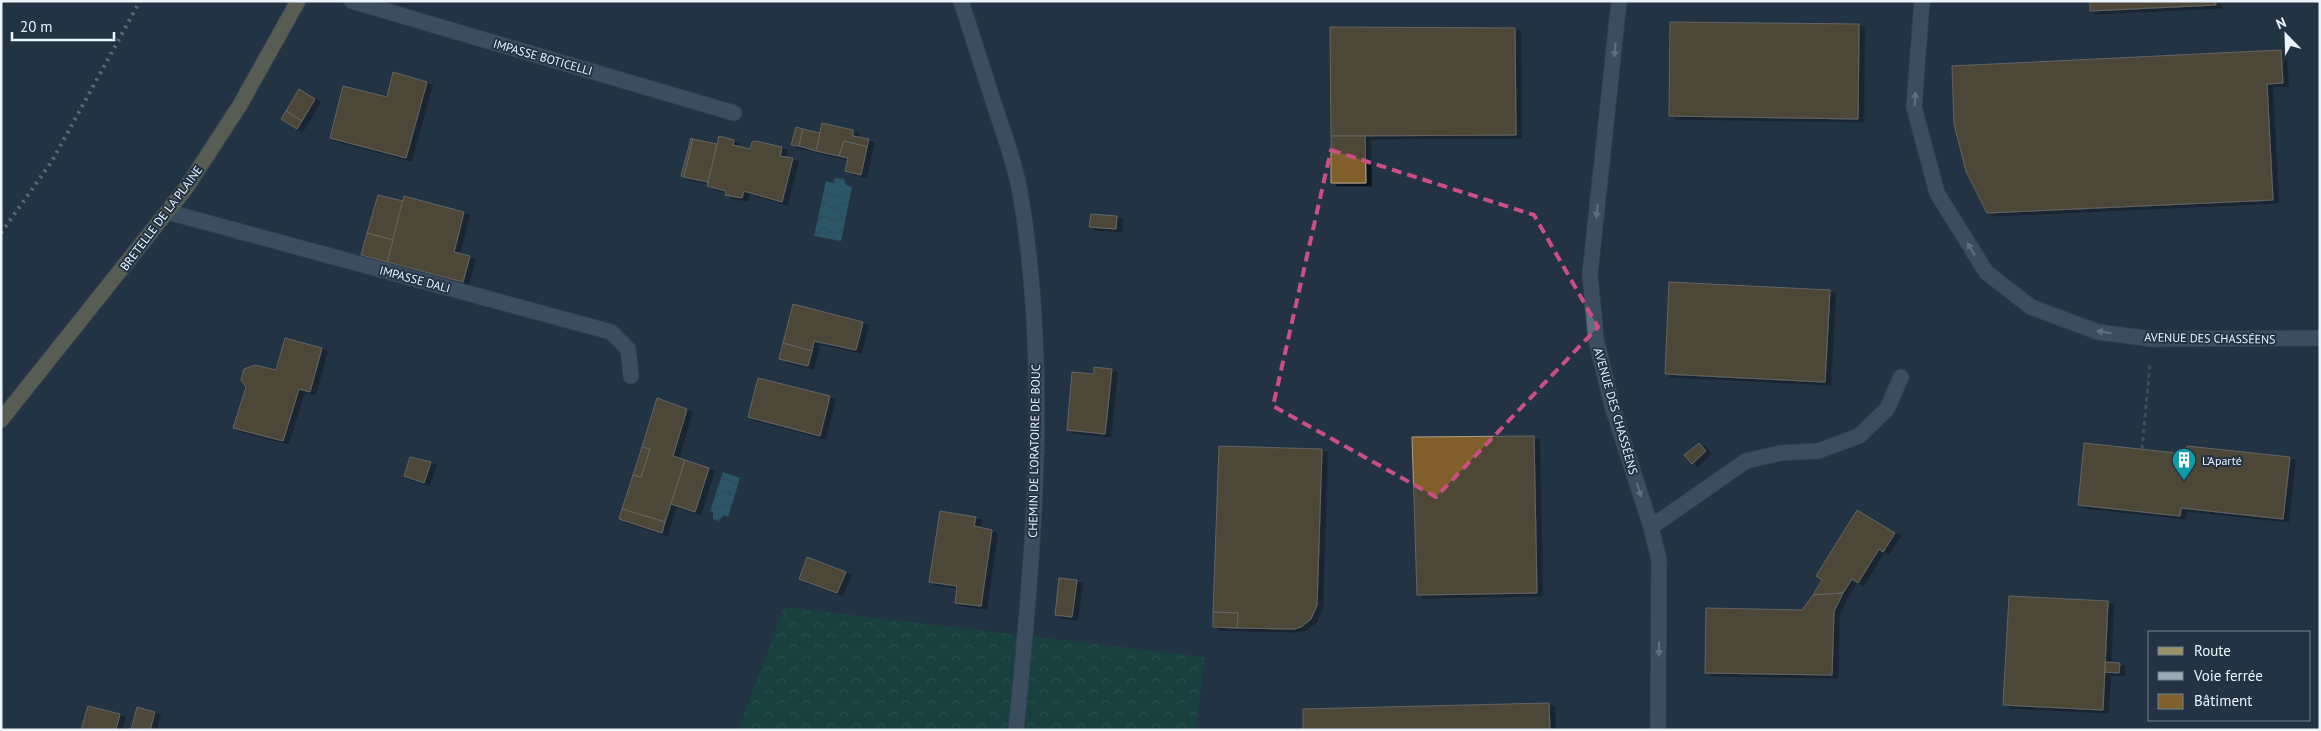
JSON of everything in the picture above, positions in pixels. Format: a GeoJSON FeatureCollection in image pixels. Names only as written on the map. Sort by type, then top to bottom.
{"type":"FeatureCollection","features":[{"type":"Feature","properties":{"kind":"main road","name":"BRETELLE DE LA PLAINE"},"geometry":{"type":"LineString","coordinates":[[1,420],[168,212],[240,104],[298,1]]}},
{"type":"Feature","properties":{"kind":"street","name":"IMPASSE BOTICELLI"},"geometry":{"type":"LineString","coordinates":[[352,1],[734,113]]}},
{"type":"Feature","properties":{"kind":"street","name":"CHEMIN DE L'ORATOIRE DE BOUC"},"geometry":{"type":"LineString","coordinates":[[962,1],[1010,153],[1020,192],[1033,308],[1036,401],[1032,551],[1016,730]]}},
{"type":"Feature","properties":{"kind":"street","name":"AVENUE DES CHASSÉENS"},"geometry":{"type":"LineString","coordinates":[[1619,1],[1590,274],[1596,340],[1612,409],[1651,527],[1658,560],[1658,730]]}},
{"type":"Feature","properties":{"kind":"street","name":"AVENUE DES CHASSÉENS"},"geometry":{"type":"LineString","coordinates":[[1922,1],[1914,106],[1936,193],[1986,272],[2032,307],[2098,332],[2153,339],[2320,338]]}},
{"type":"Feature","properties":{"kind":"street","name":"IMPASSE DALI"},"geometry":{"type":"LineString","coordinates":[[168,212],[611,332],[628,349],[631,376]]}},
{"type":"Feature","properties":{"kind":"street"},"geometry":{"type":"LineString","coordinates":[[1651,527],[1746,461],[1780,453],[1818,451],[1859,436],[1887,409],[1902,376]]}},
{"type":"Feature","properties":{"kind":"path"},"geometry":{"type":"LineString","coordinates":[[2142,449],[2153,339]]}},
{"type":"Feature","properties":{"kind":"highlighted area"},"geometry":{"type":"Polygon","coordinates":[[[1331,150],[1534,215],[1598,327],[1436,497],[1273,406],[1331,150]]]}},
{"type":"Feature","properties":{"kind":"green space"},"geometry":{"type":"Polygon","coordinates":[[[784,607],[1205,657],[1196,730],[738,730],[784,607]]]}},
{"type":"Feature","properties":{"kind":"water"},"geometry":{"type":"Polygon","coordinates":[[[835,178],[844,179],[846,185],[852,187],[841,241],[814,236],[826,181],[834,183],[835,178]]]}},
{"type":"Feature","properties":{"kind":"water"},"geometry":{"type":"Polygon","coordinates":[[[723,472],[740,478],[728,517],[724,515],[719,521],[713,519],[713,512],[710,511],[723,472]]]}},
{"type":"Feature","properties":{"kind":"building"},"geometry":{"type":"Polygon","coordinates":[[[2090,1],[2215,1],[2216,5],[2090,11],[2090,1]]]}},
{"type":"Feature","properties":{"kind":"building"},"geometry":{"type":"Polygon","coordinates":[[[1670,22],[1859,24],[1858,119],[1669,116],[1670,22]]]}},
{"type":"Feature","properties":{"kind":"building"},"geometry":{"type":"Polygon","coordinates":[[[1330,27],[1515,28],[1516,135],[1331,136],[1330,27]]]}},
{"type":"Feature","properties":{"kind":"building"},"geometry":{"type":"Polygon","coordinates":[[[2281,50],[2283,83],[2267,84],[2273,200],[1987,213],[1966,171],[1954,124],[1952,66],[2281,50]]]}},
{"type":"Feature","properties":{"kind":"building"},"geometry":{"type":"Polygon","coordinates":[[[393,72],[427,82],[406,158],[330,138],[343,86],[387,97],[393,72]]]}},
{"type":"Feature","properties":{"kind":"building"},"geometry":{"type":"Polygon","coordinates":[[[299,89],[315,99],[302,121],[286,111],[299,89]]]}},
{"type":"Feature","properties":{"kind":"building"},"geometry":{"type":"Polygon","coordinates":[[[286,111],[302,121],[297,129],[281,119],[286,111]]]}},
{"type":"Feature","properties":{"kind":"building"},"geometry":{"type":"Polygon","coordinates":[[[822,123],[853,130],[853,136],[869,139],[867,147],[844,141],[839,156],[816,151],[822,123]]]}},
{"type":"Feature","properties":{"kind":"building"},"geometry":{"type":"Polygon","coordinates":[[[796,127],[803,129],[799,146],[791,145],[796,127]]]}},
{"type":"Feature","properties":{"kind":"building"},"geometry":{"type":"Polygon","coordinates":[[[803,129],[820,133],[816,151],[799,146],[803,129]]]}},
{"type":"Feature","properties":{"kind":"building"},"geometry":{"type":"Polygon","coordinates":[[[719,136],[734,140],[733,145],[750,149],[752,142],[756,141],[782,147],[780,156],[793,158],[782,202],[744,191],[742,198],[725,195],[726,191],[707,186],[719,136]]]}},
{"type":"Feature","properties":{"kind":"building"},"geometry":{"type":"Polygon","coordinates":[[[1331,136],[1365,136],[1366,183],[1331,183],[1331,136]]]}},
{"type":"Feature","properties":{"kind":"building"},"geometry":{"type":"Polygon","coordinates":[[[691,138],[693,139],[684,177],[681,176],[691,138]]]}},
{"type":"Feature","properties":{"kind":"building"},"geometry":{"type":"Polygon","coordinates":[[[693,139],[717,144],[708,182],[684,177],[693,139]]]}},
{"type":"Feature","properties":{"kind":"building"},"geometry":{"type":"Polygon","coordinates":[[[844,141],[867,147],[861,175],[845,171],[848,158],[839,156],[844,141]]]}},
{"type":"Feature","properties":{"kind":"building"},"geometry":{"type":"Polygon","coordinates":[[[378,195],[403,201],[393,240],[367,233],[378,195]]]}},
{"type":"Feature","properties":{"kind":"building"},"geometry":{"type":"Polygon","coordinates":[[[404,196],[464,212],[454,252],[470,256],[463,282],[387,262],[404,196]]]}},
{"type":"Feature","properties":{"kind":"building"},"geometry":{"type":"Polygon","coordinates":[[[1091,214],[1117,216],[1116,229],[1089,227],[1091,214]]]}},
{"type":"Feature","properties":{"kind":"building"},"geometry":{"type":"Polygon","coordinates":[[[367,233],[393,240],[387,262],[361,255],[367,233]]]}},
{"type":"Feature","properties":{"kind":"building"},"geometry":{"type":"Polygon","coordinates":[[[1669,282],[1830,290],[1825,382],[1665,374],[1669,282]]]}},
{"type":"Feature","properties":{"kind":"building"},"geometry":{"type":"Polygon","coordinates":[[[793,304],[863,322],[856,350],[814,341],[812,351],[783,343],[793,304]]]}},
{"type":"Feature","properties":{"kind":"building"},"geometry":{"type":"Polygon","coordinates":[[[285,338],[322,348],[310,392],[299,389],[283,441],[233,428],[246,387],[241,380],[244,369],[255,365],[276,370],[285,338]]]}},
{"type":"Feature","properties":{"kind":"building"},"geometry":{"type":"Polygon","coordinates":[[[783,343],[812,351],[808,366],[779,359],[783,343]]]}},
{"type":"Feature","properties":{"kind":"building"},"geometry":{"type":"Polygon","coordinates":[[[1094,367],[1112,369],[1105,434],[1067,430],[1072,372],[1094,374],[1094,367]]]}},
{"type":"Feature","properties":{"kind":"building"},"geometry":{"type":"Polygon","coordinates":[[[758,378],[830,396],[820,436],[748,417],[758,378]]]}},
{"type":"Feature","properties":{"kind":"building"},"geometry":{"type":"Polygon","coordinates":[[[657,398],[687,409],[673,456],[685,460],[665,522],[622,509],[633,475],[641,477],[650,449],[642,447],[657,398]]]}},
{"type":"Feature","properties":{"kind":"building"},"geometry":{"type":"Polygon","coordinates":[[[1534,436],[1537,593],[1417,595],[1412,437],[1534,436]]]}},
{"type":"Feature","properties":{"kind":"building"},"geometry":{"type":"Polygon","coordinates":[[[1699,443],[1706,451],[1692,464],[1684,455],[1699,443]]]}},
{"type":"Feature","properties":{"kind":"building","name":"L'Aparté"},"geometry":{"type":"Polygon","coordinates":[[[2084,443],[2186,454],[2187,446],[2290,457],[2283,519],[2181,508],[2180,516],[2078,505],[2084,443]]]}},
{"type":"Feature","properties":{"kind":"building"},"geometry":{"type":"Polygon","coordinates":[[[1219,446],[1322,449],[1317,605],[1311,619],[1301,627],[1294,629],[1237,628],[1238,613],[1213,612],[1219,446]]]}},
{"type":"Feature","properties":{"kind":"building"},"geometry":{"type":"Polygon","coordinates":[[[642,447],[650,449],[641,477],[633,475],[642,447]]]}},
{"type":"Feature","properties":{"kind":"building"},"geometry":{"type":"Polygon","coordinates":[[[410,457],[431,462],[424,483],[404,476],[410,457]]]}},
{"type":"Feature","properties":{"kind":"building"},"geometry":{"type":"Polygon","coordinates":[[[685,460],[709,468],[695,512],[671,504],[685,460]]]}},
{"type":"Feature","properties":{"kind":"building"},"geometry":{"type":"Polygon","coordinates":[[[622,509],[665,522],[662,533],[619,519],[622,509]]]}},
{"type":"Feature","properties":{"kind":"building"},"geometry":{"type":"Polygon","coordinates":[[[1857,510],[1895,533],[1883,552],[1879,549],[1858,583],[1852,579],[1843,593],[1813,595],[1822,580],[1816,576],[1857,510]]]}},
{"type":"Feature","properties":{"kind":"building"},"geometry":{"type":"Polygon","coordinates":[[[940,511],[976,517],[974,526],[992,530],[981,606],[955,603],[957,586],[929,582],[940,511]]]}},
{"type":"Feature","properties":{"kind":"building"},"geometry":{"type":"Polygon","coordinates":[[[807,557],[846,572],[837,593],[799,579],[807,557]]]}},
{"type":"Feature","properties":{"kind":"building"},"geometry":{"type":"Polygon","coordinates":[[[1059,578],[1077,580],[1072,617],[1055,615],[1059,578]]]}},
{"type":"Feature","properties":{"kind":"building"},"geometry":{"type":"Polygon","coordinates":[[[1843,593],[1834,611],[1832,675],[1705,673],[1706,608],[1802,610],[1813,595],[1843,593]]]}},
{"type":"Feature","properties":{"kind":"building"},"geometry":{"type":"Polygon","coordinates":[[[2009,596],[2108,601],[2103,710],[2003,705],[2009,596]]]}},
{"type":"Feature","properties":{"kind":"building"},"geometry":{"type":"Polygon","coordinates":[[[1213,612],[1238,613],[1237,628],[1213,627],[1213,612]]]}},
{"type":"Feature","properties":{"kind":"building"},"geometry":{"type":"Polygon","coordinates":[[[2105,662],[2120,663],[2119,673],[2105,672],[2105,662]]]}},
{"type":"Feature","properties":{"kind":"building"},"geometry":{"type":"Polygon","coordinates":[[[1549,703],[1550,730],[1303,730],[1303,709],[1549,703]]]}},
{"type":"Feature","properties":{"kind":"building"},"geometry":{"type":"Polygon","coordinates":[[[88,706],[120,714],[116,729],[118,730],[81,730],[88,706]]]}},
{"type":"Feature","properties":{"kind":"building"},"geometry":{"type":"Polygon","coordinates":[[[137,707],[155,712],[150,730],[131,730],[137,707]]]}},
{"type":"Feature","properties":{"kind":"railway"},"geometry":{"type":"LineString","coordinates":[[1,233],[52,161],[140,1]]}},
{"type":"Feature","properties":{"kind":"place","name":"L'Aparté"},"geometry":{"type":"Point","coordinates":[2184,481]}}]}
